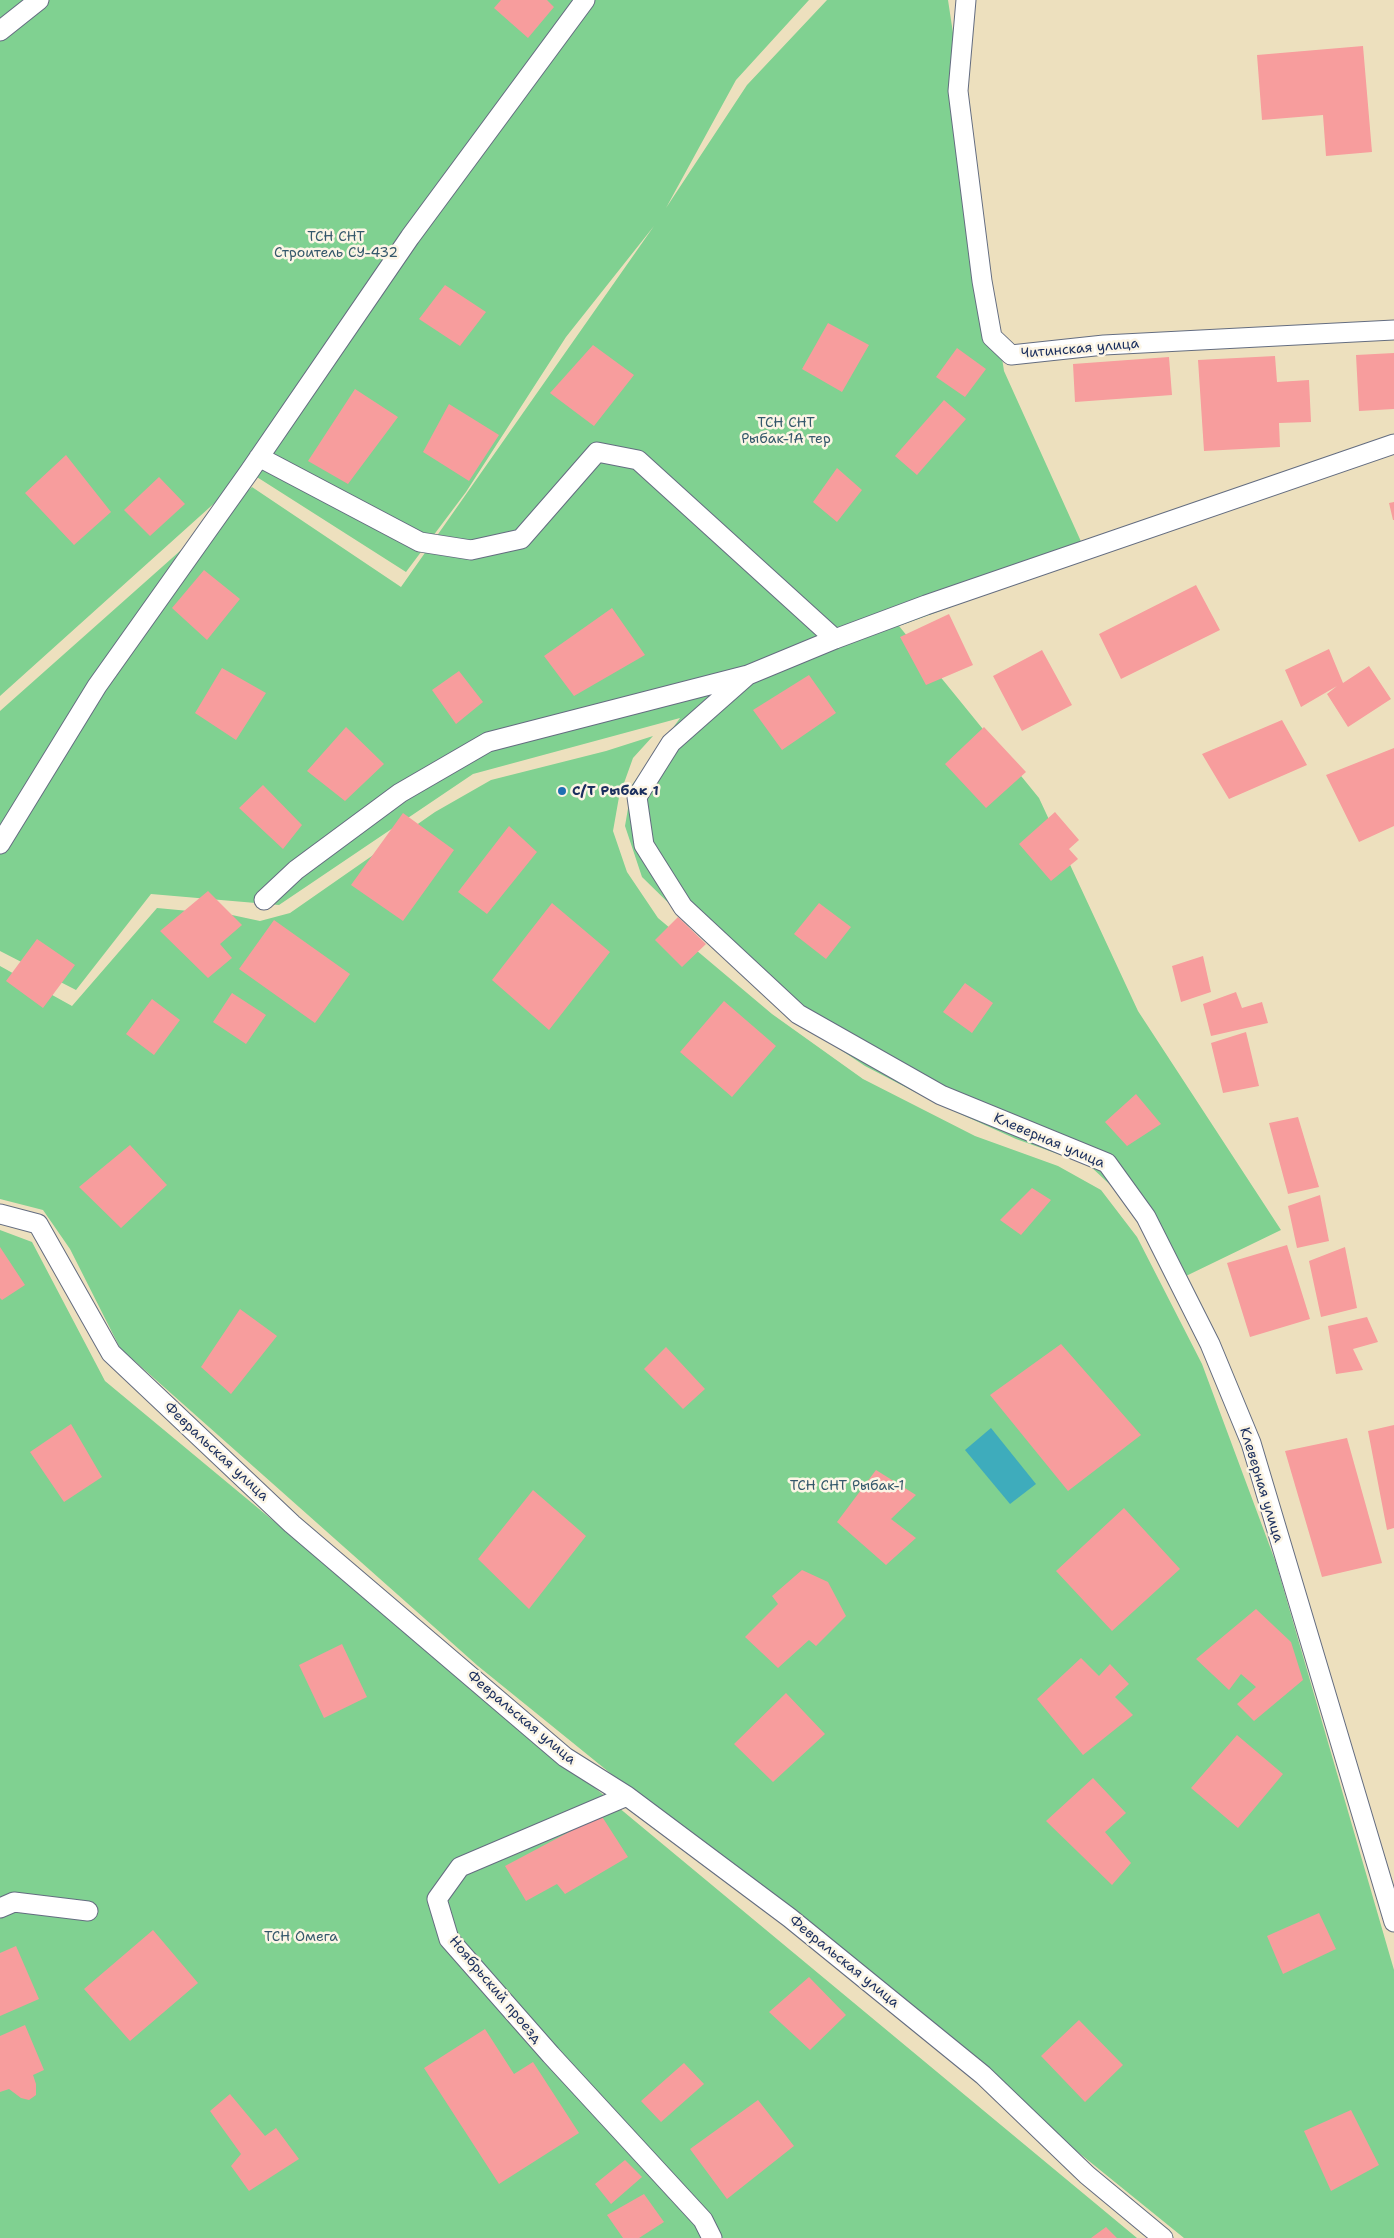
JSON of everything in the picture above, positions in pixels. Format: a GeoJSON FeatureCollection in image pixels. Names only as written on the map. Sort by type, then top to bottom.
{"type":"FeatureCollection","features":[{"type":"Feature","properties":{"kind":"lane"},"geometry":{"type":"LineString","coordinates":[[0,31],[39,0]]}},
{"type":"Feature","properties":{"kind":"lane"},"geometry":{"type":"LineString","coordinates":[[0,844],[97,686],[259,457],[410,238],[585,0]]}},
{"type":"Feature","properties":{"kind":"lane","name":"Читинская улица"},"geometry":{"type":"LineString","coordinates":[[966,0],[958,90],[982,281],[992,337],[1011,354],[1114,345],[1394,330]]}},
{"type":"Feature","properties":{"kind":"lane"},"geometry":{"type":"LineString","coordinates":[[264,900],[296,870],[400,793],[488,742],[748,675],[835,639],[926,605],[1394,444]]}},
{"type":"Feature","properties":{"kind":"lane"},"geometry":{"type":"LineString","coordinates":[[259,457],[420,542],[471,550],[521,539],[596,452],[638,460],[835,639]]}},
{"type":"Feature","properties":{"kind":"lane","name":"Клеверная улица"},"geometry":{"type":"LineString","coordinates":[[748,675],[671,743],[637,797],[644,845],[684,907],[798,1014],[941,1095],[1107,1162],[1146,1217],[1210,1344],[1251,1443],[1394,1922]]}},
{"type":"Feature","properties":{"kind":"lane","name":"Февральская улица"},"geometry":{"type":"LineString","coordinates":[[0,1214],[38,1224],[111,1353],[292,1524],[565,1757],[627,1796],[790,1918],[982,2075],[1087,2175],[1163,2238]]}},
{"type":"Feature","properties":{"kind":"lane","name":"Ноябрьский проезд"},"geometry":{"type":"LineString","coordinates":[[627,1796],[460,1867],[437,1899],[448,1939],[550,2055],[703,2220],[712,2238]]}},
{"type":"Feature","properties":{"kind":"lane"},"geometry":{"type":"LineString","coordinates":[[0,1908],[14,1902],[88,1911]]}},
{"type":"Feature","properties":{"kind":"green space","name":"ТСН СНТ Рыбак-1А тер"},"geometry":{"type":"Polygon","coordinates":[[[0,0],[809,0],[736,80],[666,208],[747,85],[827,0],[948,0],[1004,371],[1088,557],[899,626],[1039,798],[1138,1011],[1281,1230],[1186,1276],[1121,1195],[1089,1165],[1016,1139],[936,1103],[865,1066],[823,1038],[738,971],[642,877],[625,826],[632,785],[680,718],[473,774],[279,905],[151,894],[76,990],[0,951],[0,711],[252,487],[401,587],[654,226],[566,337],[466,492],[406,572],[249,472],[0,696],[0,0]]]}},
{"type":"Feature","properties":{"kind":"green space","name":"ТСН СНТ Рыбак-1"},"geometry":{"type":"Polygon","coordinates":[[[653,736],[633,758],[619,797],[613,831],[627,872],[658,918],[772,1014],[863,1079],[975,1136],[1058,1166],[1101,1190],[1137,1237],[1202,1364],[1276,1563],[1394,1970],[1394,2238],[1184,2238],[478,1666],[120,1348],[70,1249],[43,1210],[0,1199],[0,966],[72,1006],[157,908],[232,915],[260,921],[290,913],[435,812],[491,780],[606,751],[653,736]]]}},
{"type":"Feature","properties":{"kind":"green space","name":"ТСН Омега"},"geometry":{"type":"Polygon","coordinates":[[[0,1230],[32,1242],[105,1381],[1137,2238],[0,2238],[0,1230]]]}},
{"type":"Feature","properties":{"kind":"water"},"geometry":{"type":"Polygon","coordinates":[[[991,1428],[1036,1484],[1010,1504],[965,1450],[991,1428]]]}},
{"type":"Feature","properties":{"kind":"building"},"geometry":{"type":"Polygon","coordinates":[[[501,0],[547,0],[554,7],[528,38],[494,8],[501,0]]]}},
{"type":"Feature","properties":{"kind":"building"},"geometry":{"type":"Polygon","coordinates":[[[1363,46],[1372,152],[1326,156],[1323,115],[1262,120],[1257,55],[1363,46]]]}},
{"type":"Feature","properties":{"kind":"building"},"geometry":{"type":"Polygon","coordinates":[[[445,285],[486,312],[460,346],[419,319],[445,285]]]}},
{"type":"Feature","properties":{"kind":"building"},"geometry":{"type":"Polygon","coordinates":[[[828,323],[869,345],[842,392],[802,369],[828,323]]]}},
{"type":"Feature","properties":{"kind":"building"},"geometry":{"type":"Polygon","coordinates":[[[593,345],[634,375],[594,426],[550,393],[593,345]]]}},
{"type":"Feature","properties":{"kind":"building"},"geometry":{"type":"Polygon","coordinates":[[[957,348],[986,369],[965,397],[936,377],[957,348]]]}},
{"type":"Feature","properties":{"kind":"building"},"geometry":{"type":"Polygon","coordinates":[[[1394,353],[1394,409],[1359,411],[1356,355],[1394,353]]]}},
{"type":"Feature","properties":{"kind":"building"},"geometry":{"type":"Polygon","coordinates":[[[1275,356],[1277,382],[1309,380],[1311,422],[1279,423],[1280,447],[1204,451],[1198,360],[1275,356]]]}},
{"type":"Feature","properties":{"kind":"building"},"geometry":{"type":"Polygon","coordinates":[[[1169,357],[1172,395],[1075,402],[1073,364],[1169,357]]]}},
{"type":"Feature","properties":{"kind":"building"},"geometry":{"type":"Polygon","coordinates":[[[355,389],[398,417],[348,484],[308,461],[355,389]]]}},
{"type":"Feature","properties":{"kind":"building"},"geometry":{"type":"Polygon","coordinates":[[[944,400],[966,419],[917,475],[895,456],[944,400]]]}},
{"type":"Feature","properties":{"kind":"building"},"geometry":{"type":"Polygon","coordinates":[[[449,404],[499,435],[469,481],[423,452],[449,404]]]}},
{"type":"Feature","properties":{"kind":"building"},"geometry":{"type":"Polygon","coordinates":[[[66,455],[111,512],[74,545],[25,493],[66,455]]]}},
{"type":"Feature","properties":{"kind":"building"},"geometry":{"type":"Polygon","coordinates":[[[837,468],[862,490],[837,522],[813,502],[837,468]]]}},
{"type":"Feature","properties":{"kind":"building"},"geometry":{"type":"Polygon","coordinates":[[[159,477],[185,504],[150,536],[124,510],[159,477]]]}},
{"type":"Feature","properties":{"kind":"building"},"geometry":{"type":"Polygon","coordinates":[[[1394,502],[1394,520],[1393,520],[1389,503],[1394,502]]]}},
{"type":"Feature","properties":{"kind":"building"},"geometry":{"type":"Polygon","coordinates":[[[204,570],[240,599],[207,640],[172,608],[204,570]]]}},
{"type":"Feature","properties":{"kind":"building"},"geometry":{"type":"Polygon","coordinates":[[[1196,585],[1220,630],[1121,679],[1099,634],[1196,585]]]}},
{"type":"Feature","properties":{"kind":"building"},"geometry":{"type":"Polygon","coordinates":[[[612,608],[645,655],[574,696],[544,656],[612,608]]]}},
{"type":"Feature","properties":{"kind":"building"},"geometry":{"type":"Polygon","coordinates":[[[949,614],[973,665],[926,685],[900,637],[949,614]]]}},
{"type":"Feature","properties":{"kind":"building"},"geometry":{"type":"Polygon","coordinates":[[[1329,649],[1343,683],[1369,666],[1391,699],[1348,727],[1327,694],[1337,686],[1301,707],[1285,670],[1329,649]]]}},
{"type":"Feature","properties":{"kind":"building"},"geometry":{"type":"Polygon","coordinates":[[[1042,650],[1072,705],[1022,731],[993,676],[1042,650]]]}},
{"type":"Feature","properties":{"kind":"building"},"geometry":{"type":"Polygon","coordinates":[[[222,668],[266,693],[236,740],[195,713],[222,668]]]}},
{"type":"Feature","properties":{"kind":"building"},"geometry":{"type":"Polygon","coordinates":[[[459,671],[483,702],[456,724],[432,690],[459,671]]]}},
{"type":"Feature","properties":{"kind":"building"},"geometry":{"type":"Polygon","coordinates":[[[809,675],[836,713],[782,750],[753,710],[809,675]]]}},
{"type":"Feature","properties":{"kind":"building"},"geometry":{"type":"Polygon","coordinates":[[[1282,720],[1307,765],[1229,799],[1202,754],[1282,720]]]}},
{"type":"Feature","properties":{"kind":"building"},"geometry":{"type":"Polygon","coordinates":[[[346,727],[384,764],[345,801],[307,771],[346,727]]]}},
{"type":"Feature","properties":{"kind":"building"},"geometry":{"type":"Polygon","coordinates":[[[984,727],[1026,772],[986,808],[945,764],[984,727]]]}},
{"type":"Feature","properties":{"kind":"building"},"geometry":{"type":"Polygon","coordinates":[[[1394,748],[1394,826],[1359,842],[1326,775],[1394,748]]]}},
{"type":"Feature","properties":{"kind":"building"},"geometry":{"type":"Polygon","coordinates":[[[263,785],[302,825],[283,849],[239,808],[263,785]]]}},
{"type":"Feature","properties":{"kind":"building"},"geometry":{"type":"Polygon","coordinates":[[[1055,812],[1079,840],[1069,849],[1078,859],[1051,881],[1019,844],[1055,812]]]}},
{"type":"Feature","properties":{"kind":"building"},"geometry":{"type":"Polygon","coordinates":[[[403,813],[454,850],[403,921],[351,885],[403,813]]]}},
{"type":"Feature","properties":{"kind":"building"},"geometry":{"type":"Polygon","coordinates":[[[509,826],[537,852],[487,914],[458,892],[509,826]]]}},
{"type":"Feature","properties":{"kind":"building"},"geometry":{"type":"Polygon","coordinates":[[[208,891],[242,925],[220,944],[232,958],[208,978],[160,931],[208,891]]]}},
{"type":"Feature","properties":{"kind":"building"},"geometry":{"type":"Polygon","coordinates":[[[552,903],[610,952],[549,1030],[492,980],[552,903]]]}},
{"type":"Feature","properties":{"kind":"building"},"geometry":{"type":"Polygon","coordinates":[[[819,903],[851,927],[826,959],[794,934],[819,903]]]}},
{"type":"Feature","properties":{"kind":"building"},"geometry":{"type":"Polygon","coordinates":[[[678,917],[706,944],[682,967],[655,940],[678,917]]]}},
{"type":"Feature","properties":{"kind":"building"},"geometry":{"type":"Polygon","coordinates":[[[274,920],[350,974],[315,1023],[239,969],[274,920]]]}},
{"type":"Feature","properties":{"kind":"building"},"geometry":{"type":"Polygon","coordinates":[[[37,939],[75,965],[43,1008],[6,981],[37,939]]]}},
{"type":"Feature","properties":{"kind":"building"},"geometry":{"type":"Polygon","coordinates":[[[1203,956],[1211,992],[1181,1002],[1172,966],[1203,956]]]}},
{"type":"Feature","properties":{"kind":"building"},"geometry":{"type":"Polygon","coordinates":[[[965,983],[993,1003],[972,1033],[943,1012],[965,983]]]}},
{"type":"Feature","properties":{"kind":"building"},"geometry":{"type":"Polygon","coordinates":[[[1236,992],[1242,1008],[1262,1002],[1268,1023],[1211,1036],[1203,1004],[1236,992]]]}},
{"type":"Feature","properties":{"kind":"building"},"geometry":{"type":"Polygon","coordinates":[[[232,993],[266,1015],[246,1044],[213,1022],[232,993]]]}},
{"type":"Feature","properties":{"kind":"building"},"geometry":{"type":"Polygon","coordinates":[[[152,999],[180,1020],[154,1055],[126,1034],[152,999]]]}},
{"type":"Feature","properties":{"kind":"building"},"geometry":{"type":"Polygon","coordinates":[[[724,1001],[776,1046],[732,1097],[680,1052],[724,1001]]]}},
{"type":"Feature","properties":{"kind":"building"},"geometry":{"type":"Polygon","coordinates":[[[1246,1032],[1259,1086],[1223,1093],[1211,1043],[1246,1032]]]}},
{"type":"Feature","properties":{"kind":"building"},"geometry":{"type":"Polygon","coordinates":[[[1136,1094],[1161,1124],[1127,1146],[1105,1122],[1136,1094]]]}},
{"type":"Feature","properties":{"kind":"building"},"geometry":{"type":"Polygon","coordinates":[[[1298,1117],[1319,1187],[1288,1194],[1269,1123],[1298,1117]]]}},
{"type":"Feature","properties":{"kind":"building"},"geometry":{"type":"Polygon","coordinates":[[[130,1145],[167,1185],[121,1228],[79,1187],[130,1145]]]}},
{"type":"Feature","properties":{"kind":"building"},"geometry":{"type":"Polygon","coordinates":[[[1032,1188],[1051,1200],[1021,1235],[1000,1220],[1032,1188]]]}},
{"type":"Feature","properties":{"kind":"building"},"geometry":{"type":"Polygon","coordinates":[[[1320,1195],[1329,1241],[1297,1248],[1288,1206],[1320,1195]]]}},
{"type":"Feature","properties":{"kind":"building"},"geometry":{"type":"Polygon","coordinates":[[[1287,1245],[1310,1319],[1250,1337],[1227,1263],[1287,1245]]]}},
{"type":"Feature","properties":{"kind":"building"},"geometry":{"type":"Polygon","coordinates":[[[0,1247],[25,1285],[2,1300],[0,1298],[0,1247]]]}},
{"type":"Feature","properties":{"kind":"building"},"geometry":{"type":"Polygon","coordinates":[[[1345,1247],[1357,1308],[1321,1317],[1309,1261],[1345,1247]]]}},
{"type":"Feature","properties":{"kind":"building"},"geometry":{"type":"Polygon","coordinates":[[[240,1309],[277,1336],[231,1394],[201,1367],[240,1309]]]}},
{"type":"Feature","properties":{"kind":"building"},"geometry":{"type":"Polygon","coordinates":[[[1367,1317],[1378,1342],[1353,1349],[1363,1370],[1336,1374],[1328,1326],[1367,1317]]]}},
{"type":"Feature","properties":{"kind":"building"},"geometry":{"type":"Polygon","coordinates":[[[1061,1344],[1141,1435],[1068,1491],[990,1395],[1061,1344]]]}},
{"type":"Feature","properties":{"kind":"building"},"geometry":{"type":"Polygon","coordinates":[[[666,1347],[705,1389],[683,1409],[644,1369],[666,1347]]]}},
{"type":"Feature","properties":{"kind":"building"},"geometry":{"type":"Polygon","coordinates":[[[71,1424],[102,1477],[64,1502],[30,1452],[71,1424]]]}},
{"type":"Feature","properties":{"kind":"building"},"geometry":{"type":"Polygon","coordinates":[[[1394,1425],[1394,1528],[1387,1530],[1368,1431],[1394,1425]]]}},
{"type":"Feature","properties":{"kind":"building"},"geometry":{"type":"Polygon","coordinates":[[[1347,1438],[1382,1563],[1322,1577],[1285,1451],[1347,1438]]]}},
{"type":"Feature","properties":{"kind":"building"},"geometry":{"type":"Polygon","coordinates":[[[876,1470],[916,1495],[891,1519],[916,1538],[886,1565],[837,1522],[876,1470]]]}},
{"type":"Feature","properties":{"kind":"building"},"geometry":{"type":"Polygon","coordinates":[[[533,1490],[586,1536],[529,1609],[478,1559],[533,1490]]]}},
{"type":"Feature","properties":{"kind":"building"},"geometry":{"type":"Polygon","coordinates":[[[1124,1508],[1180,1569],[1112,1631],[1056,1571],[1124,1508]]]}},
{"type":"Feature","properties":{"kind":"building"},"geometry":{"type":"Polygon","coordinates":[[[802,1570],[828,1582],[846,1616],[816,1646],[809,1640],[778,1668],[745,1637],[778,1604],[772,1596],[802,1570]]]}},
{"type":"Feature","properties":{"kind":"building"},"geometry":{"type":"Polygon","coordinates":[[[1256,1609],[1291,1642],[1303,1680],[1254,1721],[1237,1704],[1256,1687],[1241,1674],[1229,1690],[1196,1659],[1256,1609]]]}},
{"type":"Feature","properties":{"kind":"building"},"geometry":{"type":"Polygon","coordinates":[[[342,1644],[367,1697],[324,1718],[299,1665],[342,1644]]]}},
{"type":"Feature","properties":{"kind":"building"},"geometry":{"type":"Polygon","coordinates":[[[1081,1658],[1099,1676],[1110,1664],[1129,1684],[1115,1697],[1133,1715],[1083,1755],[1037,1699],[1081,1658]]]}},
{"type":"Feature","properties":{"kind":"building"},"geometry":{"type":"Polygon","coordinates":[[[786,1693],[825,1734],[773,1782],[734,1744],[786,1693]]]}},
{"type":"Feature","properties":{"kind":"building"},"geometry":{"type":"Polygon","coordinates":[[[1237,1735],[1283,1774],[1238,1828],[1191,1788],[1237,1735]]]}},
{"type":"Feature","properties":{"kind":"building"},"geometry":{"type":"Polygon","coordinates":[[[1093,1778],[1126,1813],[1105,1832],[1131,1863],[1112,1885],[1046,1821],[1093,1778]]]}},
{"type":"Feature","properties":{"kind":"building"},"geometry":{"type":"Polygon","coordinates":[[[601,1815],[628,1857],[565,1894],[557,1884],[526,1901],[505,1866],[601,1815]]]}},
{"type":"Feature","properties":{"kind":"building"},"geometry":{"type":"Polygon","coordinates":[[[1319,1913],[1336,1949],[1283,1974],[1267,1936],[1319,1913]]]}},
{"type":"Feature","properties":{"kind":"building"},"geometry":{"type":"Polygon","coordinates":[[[153,1930],[198,1983],[130,2041],[84,1989],[153,1930]]]}},
{"type":"Feature","properties":{"kind":"building"},"geometry":{"type":"Polygon","coordinates":[[[16,1946],[39,1999],[0,2016],[0,1953],[16,1946]]]}},
{"type":"Feature","properties":{"kind":"building"},"geometry":{"type":"Polygon","coordinates":[[[809,1977],[846,2015],[810,2050],[769,2012],[809,1977]]]}},
{"type":"Feature","properties":{"kind":"building"},"geometry":{"type":"Polygon","coordinates":[[[1079,2020],[1123,2065],[1085,2102],[1041,2056],[1079,2020]]]}},
{"type":"Feature","properties":{"kind":"building"},"geometry":{"type":"Polygon","coordinates":[[[25,2025],[44,2070],[33,2075],[36,2084],[36,2095],[29,2100],[21,2098],[9,2089],[0,2092],[0,2036],[25,2025]]]}},
{"type":"Feature","properties":{"kind":"building"},"geometry":{"type":"Polygon","coordinates":[[[485,2029],[514,2074],[533,2062],[579,2133],[499,2184],[424,2068],[485,2029]]]}},
{"type":"Feature","properties":{"kind":"building"},"geometry":{"type":"Polygon","coordinates":[[[684,2063],[704,2084],[661,2122],[641,2101],[684,2063]]]}},
{"type":"Feature","properties":{"kind":"building"},"geometry":{"type":"Polygon","coordinates":[[[230,2094],[265,2136],[276,2128],[299,2159],[249,2191],[231,2166],[241,2154],[210,2111],[230,2094]]]}},
{"type":"Feature","properties":{"kind":"building"},"geometry":{"type":"Polygon","coordinates":[[[758,2100],[794,2146],[727,2199],[690,2149],[758,2100]]]}},
{"type":"Feature","properties":{"kind":"building"},"geometry":{"type":"Polygon","coordinates":[[[1351,2110],[1379,2165],[1331,2191],[1304,2131],[1351,2110]]]}},
{"type":"Feature","properties":{"kind":"building"},"geometry":{"type":"Polygon","coordinates":[[[625,2160],[642,2177],[611,2204],[595,2184],[625,2160]]]}},
{"type":"Feature","properties":{"kind":"building"},"geometry":{"type":"Polygon","coordinates":[[[644,2194],[664,2222],[639,2238],[623,2238],[607,2215],[644,2194]]]}},
{"type":"Feature","properties":{"kind":"building"},"geometry":{"type":"Polygon","coordinates":[[[1106,2227],[1117,2238],[1091,2238],[1106,2227]]]}},
{"type":"Feature","properties":{"kind":"place","name":"С/Т Рыбак 1"},"geometry":{"type":"Point","coordinates":[562,791]}},
{"type":"Feature","properties":{"kind":"park label","name":"ТСН СНТ Строитель СУ-432"},"geometry":{"type":"Point","coordinates":[336,246]}}]}
